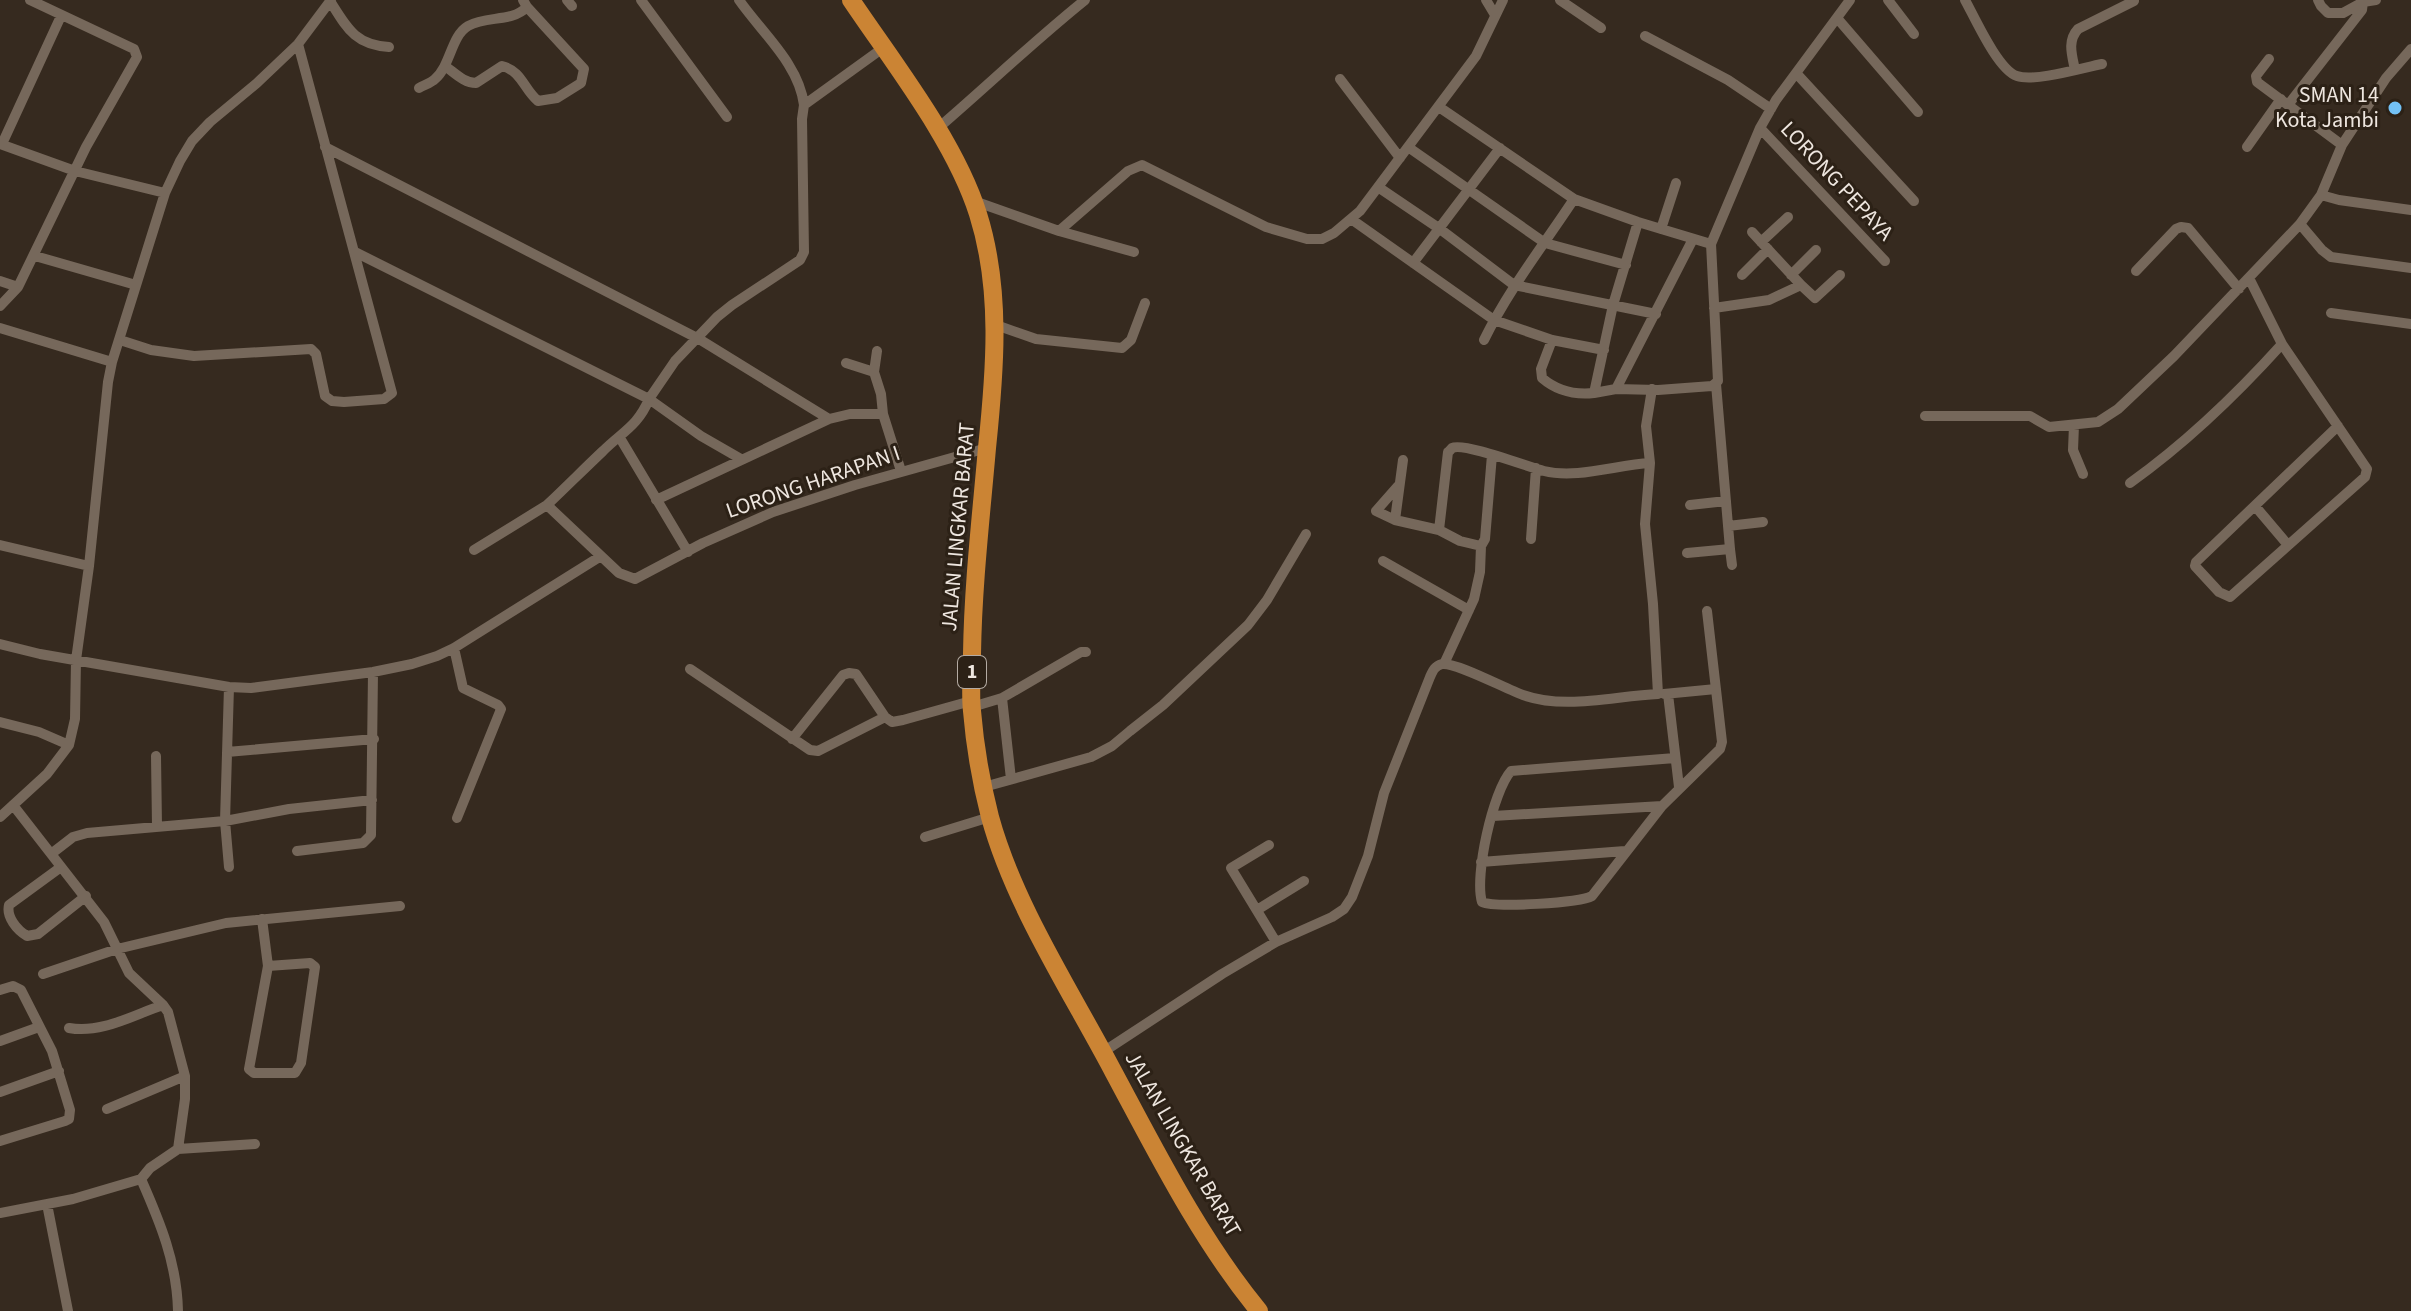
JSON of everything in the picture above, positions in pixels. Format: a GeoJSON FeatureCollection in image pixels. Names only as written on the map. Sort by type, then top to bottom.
{"type":"FeatureCollection","features":[{"type":"Feature","properties":{"kind":"highway","name":"JALAN LINGKAR BARAT"},"geometry":{"type":"LineString","coordinates":[[851,0],[957,164],[974,201],[987,250],[996,325],[993,400],[973,609],[972,704],[976,751],[990,817],[1019,892],[1076,1006],[1188,1209],[1259,1311]]}},
{"type":"Feature","properties":{"kind":"street"},"geometry":{"type":"LineString","coordinates":[[0,306],[18,287],[35,256],[75,171],[134,65],[137,54],[134,49],[30,0]]}},
{"type":"Feature","properties":{"kind":"street"},"geometry":{"type":"LineString","coordinates":[[0,817],[47,774],[69,745],[75,719],[76,660],[112,362],[165,193],[192,141],[298,44],[331,0],[355,36],[373,46],[389,47]]}},
{"type":"Feature","properties":{"kind":"street"},"geometry":{"type":"LineString","coordinates":[[641,0],[727,117]]}},
{"type":"Feature","properties":{"kind":"street"},"geometry":{"type":"LineString","coordinates":[[474,550],[547,505],[639,419],[675,361],[717,317],[803,255],[802,92],[794,73],[739,0]]}},
{"type":"Feature","properties":{"kind":"street"},"geometry":{"type":"LineString","coordinates":[[937,129],[1030,44],[1085,0]]}},
{"type":"Feature","properties":{"kind":"street"},"geometry":{"type":"LineString","coordinates":[[1486,0],[1495,15]]}},
{"type":"Feature","properties":{"kind":"street"},"geometry":{"type":"LineString","coordinates":[[1059,231],[1128,171],[1142,165],[1266,227],[1293,236],[1322,239],[1334,233],[1351,219],[1378,187],[1476,56],[1503,0]]}},
{"type":"Feature","properties":{"kind":"street"},"geometry":{"type":"LineString","coordinates":[[1560,0],[1601,28]]}},
{"type":"Feature","properties":{"kind":"street"},"geometry":{"type":"LineString","coordinates":[[1732,565],[1716,384],[1711,244],[1760,128],[1850,0]]}},
{"type":"Feature","properties":{"kind":"street"},"geometry":{"type":"LineString","coordinates":[[1888,0],[1914,34]]}},
{"type":"Feature","properties":{"kind":"street"},"geometry":{"type":"LineString","coordinates":[[1965,0],[2010,73],[2030,77],[2102,64]]}},
{"type":"Feature","properties":{"kind":"street"},"geometry":{"type":"LineString","coordinates":[[2318,0],[2328,13],[2343,13],[2363,2],[2376,0]]}},
{"type":"Feature","properties":{"kind":"street"},"geometry":{"type":"LineString","coordinates":[[2075,70],[2071,41],[2078,29],[2134,1]]}},
{"type":"Feature","properties":{"kind":"street"},"geometry":{"type":"LineString","coordinates":[[2247,147],[2362,10],[2363,2]]}},
{"type":"Feature","properties":{"kind":"street"},"geometry":{"type":"LineString","coordinates":[[419,88],[436,78],[457,40],[469,26],[513,16],[525,3],[584,69],[581,83],[557,98],[538,101],[509,68],[502,66],[476,83],[471,83],[445,66]]}},
{"type":"Feature","properties":{"kind":"street"},"geometry":{"type":"LineString","coordinates":[[61,16],[1,144],[75,171],[165,193]]}},
{"type":"Feature","properties":{"kind":"street"},"geometry":{"type":"LineString","coordinates":[[1837,18],[1918,112]]}},
{"type":"Feature","properties":{"kind":"street"},"geometry":{"type":"LineString","coordinates":[[1645,36],[1728,80],[1771,109]]}},
{"type":"Feature","properties":{"kind":"street"},"geometry":{"type":"LineString","coordinates":[[120,340],[151,350],[194,356],[311,349],[316,354],[328,399],[337,402],[387,398],[392,393],[298,44]]}},
{"type":"Feature","properties":{"kind":"street"},"geometry":{"type":"LineString","coordinates":[[804,105],[883,48]]}},
{"type":"Feature","properties":{"kind":"street"},"geometry":{"type":"LineString","coordinates":[[1925,416],[2030,416],[2055,427],[2098,422],[2118,409],[2174,356],[2300,224],[2321,195],[2342,145],[2386,78],[2411,49]]}},
{"type":"Feature","properties":{"kind":"street"},"geometry":{"type":"LineString","coordinates":[[2269,59],[2256,80],[2342,145]]}},
{"type":"Feature","properties":{"kind":"street"},"geometry":{"type":"LineString","coordinates":[[1796,73],[1914,201]]}},
{"type":"Feature","properties":{"kind":"street"},"geometry":{"type":"LineString","coordinates":[[1340,79],[1400,158]]}},
{"type":"Feature","properties":{"kind":"street"},"geometry":{"type":"LineString","coordinates":[[1439,107],[1574,199],[1711,244]]}},
{"type":"Feature","properties":{"kind":"street","name":"LORONG PEPAYA"},"geometry":{"type":"LineString","coordinates":[[1760,128],[1885,261]]}},
{"type":"Feature","properties":{"kind":"street"},"geometry":{"type":"LineString","coordinates":[[325,147],[699,339],[829,419]]}},
{"type":"Feature","properties":{"kind":"street"},"geometry":{"type":"LineString","coordinates":[[1408,147],[1545,243],[1626,265]]}},
{"type":"Feature","properties":{"kind":"street"},"geometry":{"type":"LineString","coordinates":[[1413,263],[1500,148]]}},
{"type":"Feature","properties":{"kind":"street"},"geometry":{"type":"LineString","coordinates":[[1661,229],[1676,183]]}},
{"type":"Feature","properties":{"kind":"street"},"geometry":{"type":"LineString","coordinates":[[1378,187],[1514,285],[1656,314]]}},
{"type":"Feature","properties":{"kind":"street"},"geometry":{"type":"LineString","coordinates":[[2321,195],[2411,210]]}},
{"type":"Feature","properties":{"kind":"street"},"geometry":{"type":"LineString","coordinates":[[1484,340],[1514,285],[1574,199]]}},
{"type":"Feature","properties":{"kind":"street"},"geometry":{"type":"LineString","coordinates":[[974,201],[1059,231],[1134,252]]}},
{"type":"Feature","properties":{"kind":"street"},"geometry":{"type":"LineString","coordinates":[[1742,275],[1788,217]]}},
{"type":"Feature","properties":{"kind":"street"},"geometry":{"type":"LineString","coordinates":[[1351,219],[1494,320],[1552,340],[1604,350]]}},
{"type":"Feature","properties":{"kind":"street"},"geometry":{"type":"LineString","coordinates":[[1594,393],[1613,305],[1638,222]]}},
{"type":"Feature","properties":{"kind":"street"},"geometry":{"type":"LineString","coordinates":[[2300,224],[2331,257],[2411,268]]}},
{"type":"Feature","properties":{"kind":"street"},"geometry":{"type":"LineString","coordinates":[[2136,271],[2181,227],[2188,228],[2239,289]]}},
{"type":"Feature","properties":{"kind":"street"},"geometry":{"type":"LineString","coordinates":[[1752,232],[1815,298],[1840,275]]}},
{"type":"Feature","properties":{"kind":"street"},"geometry":{"type":"LineString","coordinates":[[1616,389],[1693,239]]}},
{"type":"Feature","properties":{"kind":"street"},"geometry":{"type":"LineString","coordinates":[[1791,275],[1816,250]]}},
{"type":"Feature","properties":{"kind":"street"},"geometry":{"type":"LineString","coordinates":[[355,252],[649,399],[701,436],[741,459]]}},
{"type":"Feature","properties":{"kind":"street"},"geometry":{"type":"LineString","coordinates":[[35,256],[136,285]]}},
{"type":"Feature","properties":{"kind":"street"},"geometry":{"type":"LineString","coordinates":[[2249,278],[2282,344],[2338,426],[2367,469],[2365,477],[2230,597],[2219,592],[2195,566],[2200,558],[2338,426]]}},
{"type":"Feature","properties":{"kind":"street"},"geometry":{"type":"LineString","coordinates":[[0,281],[18,287]]}},
{"type":"Feature","properties":{"kind":"street"},"geometry":{"type":"LineString","coordinates":[[1714,308],[1769,300],[1801,285]]}},
{"type":"Feature","properties":{"kind":"street"},"geometry":{"type":"LineString","coordinates":[[996,325],[1036,339],[1122,348],[1131,340],[1145,303]]}},
{"type":"Feature","properties":{"kind":"street"},"geometry":{"type":"LineString","coordinates":[[2331,313],[2411,324]]}},
{"type":"Feature","properties":{"kind":"street"},"geometry":{"type":"LineString","coordinates":[[0,328],[112,362]]}},
{"type":"Feature","properties":{"kind":"street"},"geometry":{"type":"LineString","coordinates":[[1552,340],[1541,369],[1542,378],[1555,387],[1574,393],[1716,384]]}},
{"type":"Feature","properties":{"kind":"street"},"geometry":{"type":"LineString","coordinates":[[2130,483],[2182,443],[2282,344]]}},
{"type":"Feature","properties":{"kind":"street"},"geometry":{"type":"LineString","coordinates":[[877,351],[874,372],[901,471]]}},
{"type":"Feature","properties":{"kind":"street"},"geometry":{"type":"LineString","coordinates":[[846,363],[874,372]]}},
{"type":"Feature","properties":{"kind":"street"},"geometry":{"type":"LineString","coordinates":[[1652,389],[1646,426],[1650,463],[1645,524],[1663,694],[1679,787]]}},
{"type":"Feature","properties":{"kind":"street"},"geometry":{"type":"LineString","coordinates":[[656,500],[829,419],[850,414],[883,414]]}},
{"type":"Feature","properties":{"kind":"street"},"geometry":{"type":"LineString","coordinates":[[2074,425],[2073,450],[2083,474]]}},
{"type":"Feature","properties":{"kind":"street"},"geometry":{"type":"LineString","coordinates":[[620,438],[688,552]]}},
{"type":"Feature","properties":{"kind":"street","name":"LORONG HARAPAN I"},"geometry":{"type":"LineString","coordinates":[[601,556],[619,573],[635,579],[773,512],[901,471],[987,448]]}},
{"type":"Feature","properties":{"kind":"street"},"geometry":{"type":"LineString","coordinates":[[1439,530],[1451,448],[1492,455],[1547,472],[1573,473],[1650,463]]}},
{"type":"Feature","properties":{"kind":"street"},"geometry":{"type":"LineString","coordinates":[[1444,664],[1474,599],[1480,572],[1481,546],[1485,539],[1492,455]]}},
{"type":"Feature","properties":{"kind":"street"},"geometry":{"type":"LineString","coordinates":[[1395,520],[1403,460]]}},
{"type":"Feature","properties":{"kind":"street"},"geometry":{"type":"LineString","coordinates":[[1531,539],[1536,468]]}},
{"type":"Feature","properties":{"kind":"street"},"geometry":{"type":"LineString","coordinates":[[1399,485],[1376,511],[1395,520],[1439,530],[1460,541],[1481,546]]}},
{"type":"Feature","properties":{"kind":"street"},"geometry":{"type":"LineString","coordinates":[[1690,505],[1726,501]]}},
{"type":"Feature","properties":{"kind":"street"},"geometry":{"type":"LineString","coordinates":[[0,644],[229,687],[251,688],[412,664],[454,648],[601,556],[547,505]]}},
{"type":"Feature","properties":{"kind":"street"},"geometry":{"type":"LineString","coordinates":[[2255,506],[2288,545]]}},
{"type":"Feature","properties":{"kind":"street"},"geometry":{"type":"LineString","coordinates":[[1728,526],[1763,522]]}},
{"type":"Feature","properties":{"kind":"street"},"geometry":{"type":"LineString","coordinates":[[984,787],[1091,757],[1163,705],[1248,625],[1267,600],[1306,534]]}},
{"type":"Feature","properties":{"kind":"street"},"geometry":{"type":"LineString","coordinates":[[0,545],[89,566]]}},
{"type":"Feature","properties":{"kind":"street"},"geometry":{"type":"LineString","coordinates":[[1687,553],[1730,549]]}},
{"type":"Feature","properties":{"kind":"street"},"geometry":{"type":"LineString","coordinates":[[1383,561],[1469,610]]}},
{"type":"Feature","properties":{"kind":"street"},"geometry":{"type":"LineString","coordinates":[[1675,758],[1511,771],[1504,781],[1481,862],[1480,898],[1486,904],[1574,901],[1592,896],[1662,806],[1722,746],[1707,611]]}},
{"type":"Feature","properties":{"kind":"street"},"geometry":{"type":"LineString","coordinates":[[454,648],[463,688],[501,709],[457,818]]}},
{"type":"Feature","properties":{"kind":"street"},"geometry":{"type":"LineString","coordinates":[[792,739],[843,675],[849,673],[856,674],[885,717],[896,722],[1002,698],[1081,652],[1086,652]]}},
{"type":"Feature","properties":{"kind":"street"},"geometry":{"type":"LineString","coordinates":[[1103,1052],[1222,974],[1276,942],[1332,917],[1348,904],[1368,856],[1384,793],[1433,668],[1444,664],[1521,694],[1553,702],[1716,689]]}},
{"type":"Feature","properties":{"kind":"street"},"geometry":{"type":"LineString","coordinates":[[690,669],[810,750],[818,751],[885,717]]}},
{"type":"Feature","properties":{"kind":"street"},"geometry":{"type":"LineString","coordinates":[[297,851],[363,843],[373,830],[373,672]]}},
{"type":"Feature","properties":{"kind":"street"},"geometry":{"type":"LineString","coordinates":[[229,687],[225,821],[229,867]]}},
{"type":"Feature","properties":{"kind":"street"},"geometry":{"type":"LineString","coordinates":[[1002,698],[1011,779]]}},
{"type":"Feature","properties":{"kind":"street"},"geometry":{"type":"LineString","coordinates":[[0,722],[39,732],[69,745]]}},
{"type":"Feature","properties":{"kind":"street"},"geometry":{"type":"LineString","coordinates":[[227,752],[374,739]]}},
{"type":"Feature","properties":{"kind":"street"},"geometry":{"type":"LineString","coordinates":[[156,756],[157,826]]}},
{"type":"Feature","properties":{"kind":"street"},"geometry":{"type":"LineString","coordinates":[[51,854],[79,835],[225,821],[289,809],[372,800]]}},
{"type":"Feature","properties":{"kind":"street"},"geometry":{"type":"LineString","coordinates":[[13,805],[104,922],[129,973],[168,1012],[185,1076],[178,1149]]}},
{"type":"Feature","properties":{"kind":"street"},"geometry":{"type":"LineString","coordinates":[[1493,816],[1662,806]]}},
{"type":"Feature","properties":{"kind":"street"},"geometry":{"type":"LineString","coordinates":[[925,837],[990,817]]}},
{"type":"Feature","properties":{"kind":"street"},"geometry":{"type":"LineString","coordinates":[[1269,845],[1231,868],[1276,942]]}},
{"type":"Feature","properties":{"kind":"street"},"geometry":{"type":"LineString","coordinates":[[1481,862],[1625,851]]}},
{"type":"Feature","properties":{"kind":"street"},"geometry":{"type":"LineString","coordinates":[[61,867],[9,905],[9,917],[22,933],[27,936],[38,934],[86,896]]}},
{"type":"Feature","properties":{"kind":"street"},"geometry":{"type":"LineString","coordinates":[[1257,910],[1304,881]]}},
{"type":"Feature","properties":{"kind":"street"},"geometry":{"type":"LineString","coordinates":[[43,974],[117,949],[226,923],[400,906]]}},
{"type":"Feature","properties":{"kind":"street"},"geometry":{"type":"LineString","coordinates":[[262,919],[268,966],[249,1069],[254,1073],[295,1073],[301,1063],[315,967],[310,963],[268,966]]}},
{"type":"Feature","properties":{"kind":"street"},"geometry":{"type":"LineString","coordinates":[[0,990],[13,986],[21,990],[52,1051],[70,1110],[69,1119],[0,1141]]}},
{"type":"Feature","properties":{"kind":"street"},"geometry":{"type":"LineString","coordinates":[[69,1028],[82,1031],[99,1028],[163,1005]]}},
{"type":"Feature","properties":{"kind":"street"},"geometry":{"type":"LineString","coordinates":[[0,1041],[39,1027]]}},
{"type":"Feature","properties":{"kind":"street"},"geometry":{"type":"LineString","coordinates":[[0,1092],[59,1071]]}},
{"type":"Feature","properties":{"kind":"street"},"geometry":{"type":"LineString","coordinates":[[107,1109],[185,1076]]}},
{"type":"Feature","properties":{"kind":"street"},"geometry":{"type":"LineString","coordinates":[[0,1213],[107,1190],[141,1179],[150,1168],[178,1149],[255,1144]]}},
{"type":"Feature","properties":{"kind":"street"},"geometry":{"type":"LineString","coordinates":[[141,1179],[172,1257],[178,1311]]}},
{"type":"Feature","properties":{"kind":"street"},"geometry":{"type":"LineString","coordinates":[[47,1204],[68,1311]]}},
{"type":"Feature","properties":{"kind":"place","name":"SMAN 14 Kota Jambi"},"geometry":{"type":"Point","coordinates":[2395,108]}}]}
